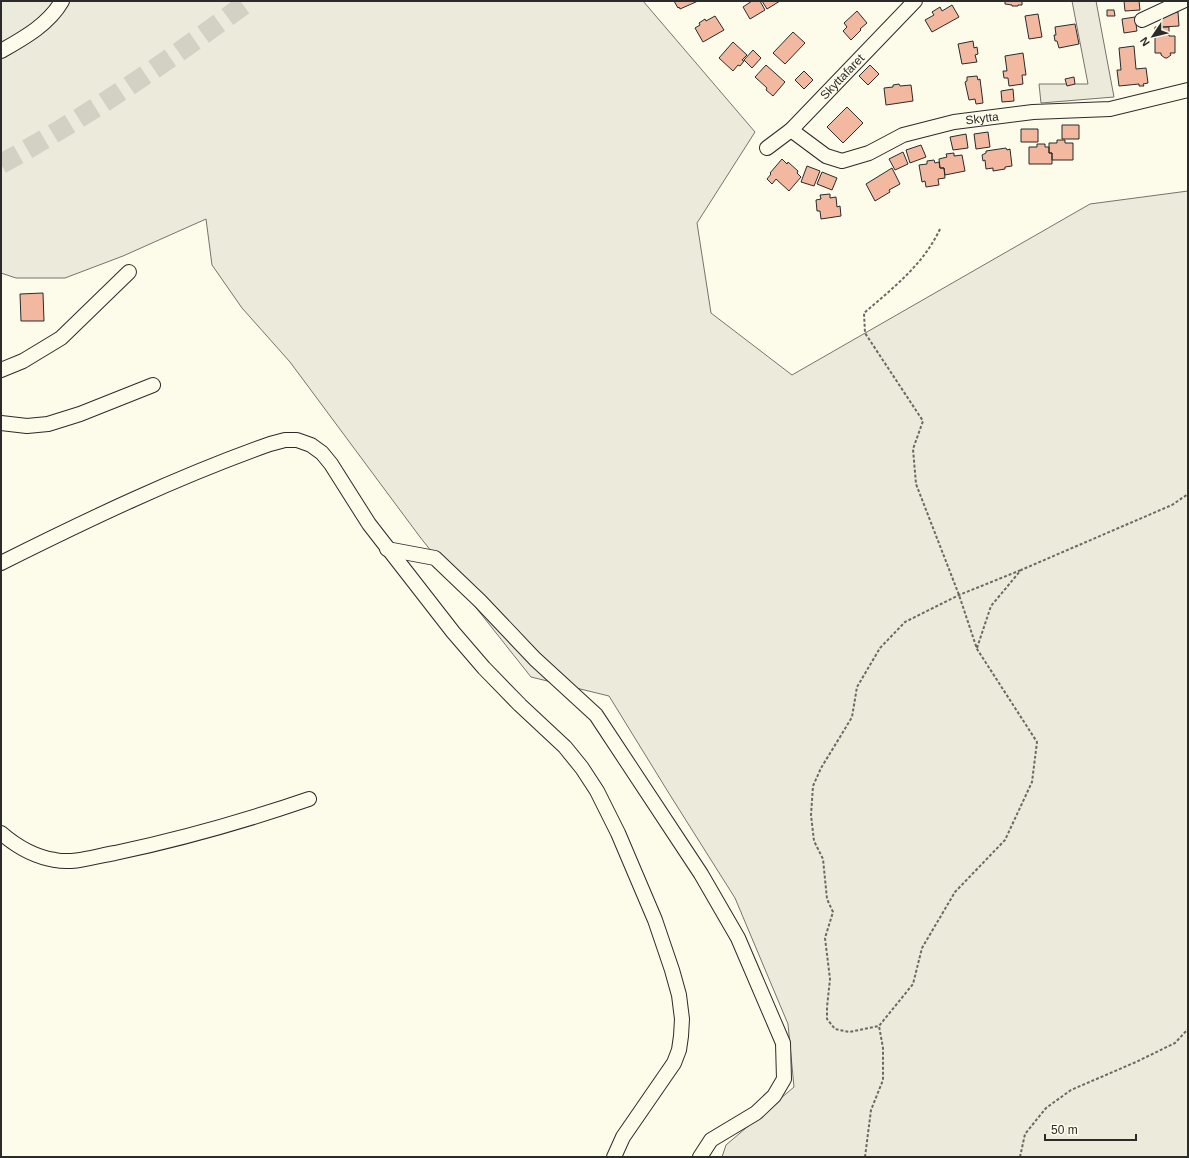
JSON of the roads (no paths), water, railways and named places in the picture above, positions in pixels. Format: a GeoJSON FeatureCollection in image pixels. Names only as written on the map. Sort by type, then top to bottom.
{"type":"FeatureCollection","features":[{"type":"Feature","properties":{"kind":"street"},"geometry":{"type":"LineString","coordinates":[[1,51],[32,33],[49,19],[58,9],[62,1]]}},
{"type":"Feature","properties":{"kind":"street","name":"Skyttafaret"},"geometry":{"type":"LineString","coordinates":[[767,148],[791,130],[915,1]]}},
{"type":"Feature","properties":{"kind":"street"},"geometry":{"type":"LineString","coordinates":[[1142,20],[1183,1]]}},
{"type":"Feature","properties":{"kind":"street","name":"Skytta"},"geometry":{"type":"LineString","coordinates":[[791,130],[826,156],[842,161],[869,153],[903,135],[954,122],[1033,112],[1110,109],[1188,90]]}},
{"type":"Feature","properties":{"kind":"street"},"geometry":{"type":"LineString","coordinates":[[1,370],[23,361],[61,338],[129,272]]}},
{"type":"Feature","properties":{"kind":"street"},"geometry":{"type":"LineString","coordinates":[[1,423],[27,426],[48,424],[80,414],[153,385]]}},
{"type":"Feature","properties":{"kind":"street"},"geometry":{"type":"LineString","coordinates":[[1,563],[100,514],[168,483],[243,453],[285,440],[297,440],[312,445],[322,454],[331,464],[369,524],[387,549],[453,632],[484,668],[520,705],[565,747],[582,768],[604,805],[655,920],[679,995],[682,1019],[679,1050],[674,1063],[623,1137],[614,1157]]}},
{"type":"Feature","properties":{"kind":"street"},"geometry":{"type":"LineString","coordinates":[[387,549],[435,558],[480,601],[535,659],[596,715],[701,874],[738,938],[783,1043],[784,1078],[774,1096],[756,1113],[711,1140],[700,1157]]}},
{"type":"Feature","properties":{"kind":"street"},"geometry":{"type":"LineString","coordinates":[[1,833],[14,844],[36,854],[55,860],[77,860],[164,843],[251,819],[309,799]]}},
{"type":"Feature","properties":{"kind":"tunnel"},"geometry":{"type":"LineString","coordinates":[[1,164],[65,127],[128,87],[249,1]]}}]}
